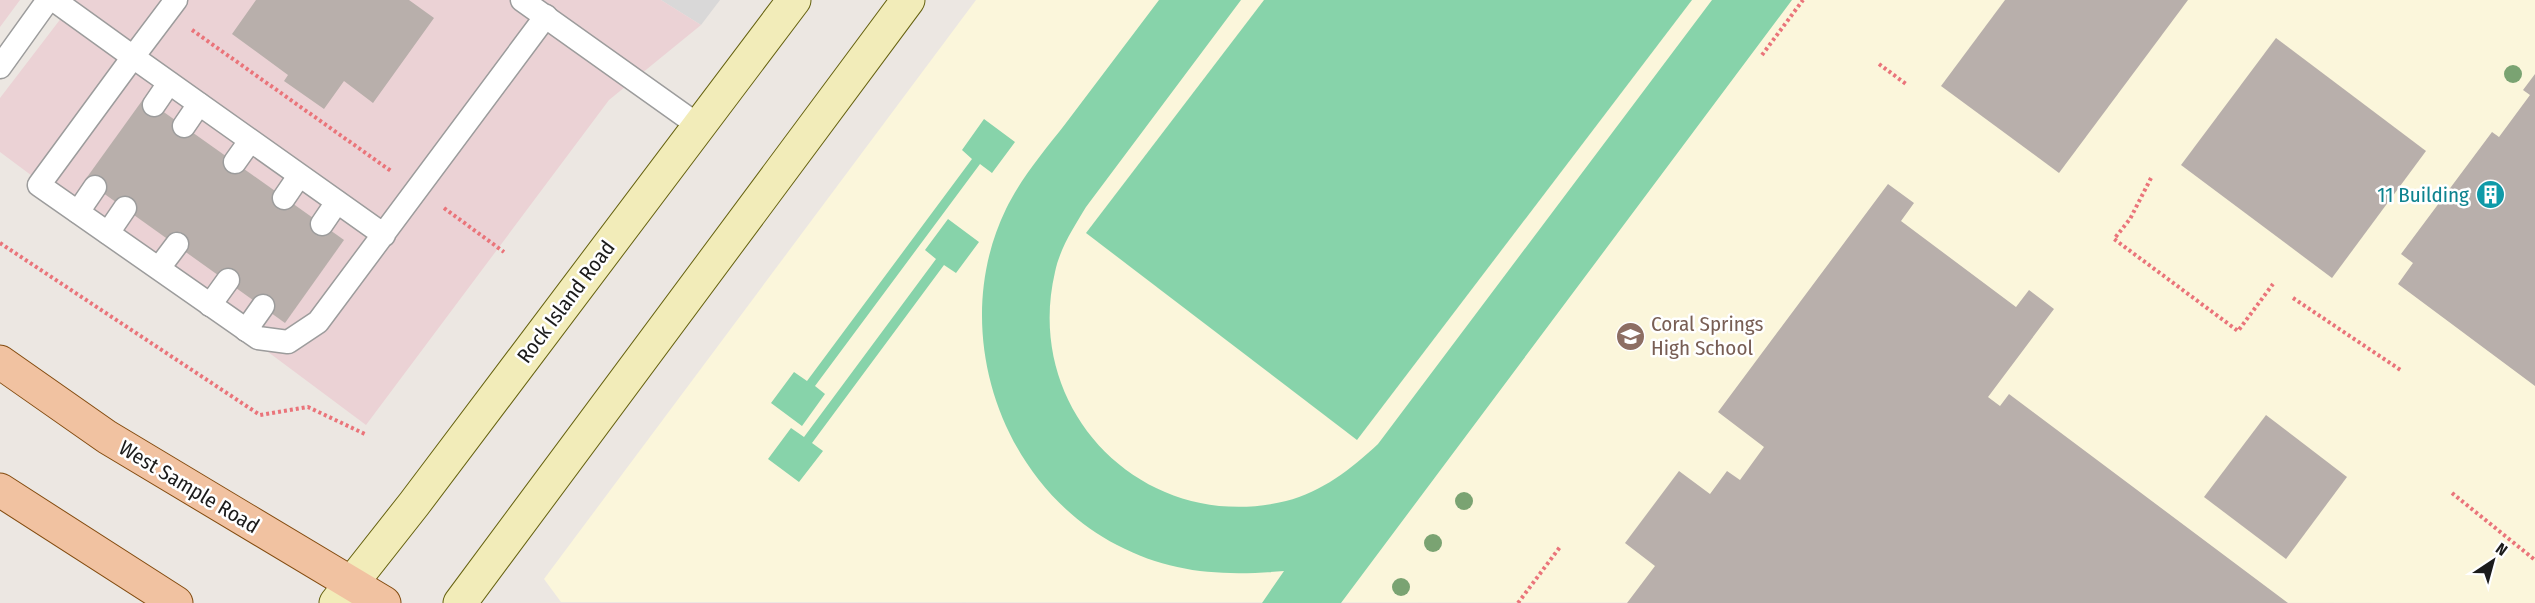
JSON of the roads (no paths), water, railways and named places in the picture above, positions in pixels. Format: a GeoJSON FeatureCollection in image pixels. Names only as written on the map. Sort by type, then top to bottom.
{"type":"FeatureCollection","features":[{"type":"Feature","properties":{"kind":"main road","name":"Rock Island Road"},"geometry":{"type":"LineString","coordinates":[[343,594],[794,0]]}},
{"type":"Feature","properties":{"kind":"main road"},"geometry":{"type":"LineString","coordinates":[[460,603],[908,0]]}},
{"type":"Feature","properties":{"kind":"main road","name":"West Sample Road"},"geometry":{"type":"LineString","coordinates":[[0,362],[107,437],[343,594],[384,603]]}},
{"type":"Feature","properties":{"kind":"main road"},"geometry":{"type":"LineString","coordinates":[[0,490],[176,603]]}},
{"type":"Feature","properties":{"kind":"lane"},"geometry":{"type":"LineString","coordinates":[[0,67],[48,0]]}},
{"type":"Feature","properties":{"kind":"lane"},"geometry":{"type":"LineString","coordinates":[[54,0],[384,235]]}},
{"type":"Feature","properties":{"kind":"lane"},"geometry":{"type":"LineString","coordinates":[[522,0],[699,126]]}},
{"type":"Feature","properties":{"kind":"lane"},"geometry":{"type":"LineString","coordinates":[[171,6],[39,185],[258,338],[288,342],[318,322],[546,16]]}},
{"type":"Feature","properties":{"kind":"lane"},"geometry":{"type":"LineString","coordinates":[[154,105],[169,83]]}},
{"type":"Feature","properties":{"kind":"lane"},"geometry":{"type":"LineString","coordinates":[[184,126],[199,104]]}},
{"type":"Feature","properties":{"kind":"lane"},"geometry":{"type":"LineString","coordinates":[[235,162],[250,141]]}},
{"type":"Feature","properties":{"kind":"lane"},"geometry":{"type":"LineString","coordinates":[[284,198],[300,176]]}},
{"type":"Feature","properties":{"kind":"lane"},"geometry":{"type":"LineString","coordinates":[[78,212],[95,187]]}},
{"type":"Feature","properties":{"kind":"lane"},"geometry":{"type":"LineString","coordinates":[[322,224],[337,202]]}},
{"type":"Feature","properties":{"kind":"lane"},"geometry":{"type":"LineString","coordinates":[[108,233],[125,208]]}},
{"type":"Feature","properties":{"kind":"lane"},"geometry":{"type":"LineString","coordinates":[[159,268],[177,244]]}},
{"type":"Feature","properties":{"kind":"lane"},"geometry":{"type":"LineString","coordinates":[[210,305],[228,280]]}},
{"type":"Feature","properties":{"kind":"lane"},"geometry":{"type":"LineString","coordinates":[[246,330],[263,306]]}},
{"type":"Feature","properties":{"kind":"place","name":"11 Building"},"geometry":{"type":"Point","coordinates":[2490,195]}},
{"type":"Feature","properties":{"kind":"place","name":"Coral Springs High School"},"geometry":{"type":"Point","coordinates":[1630,336]}}]}
